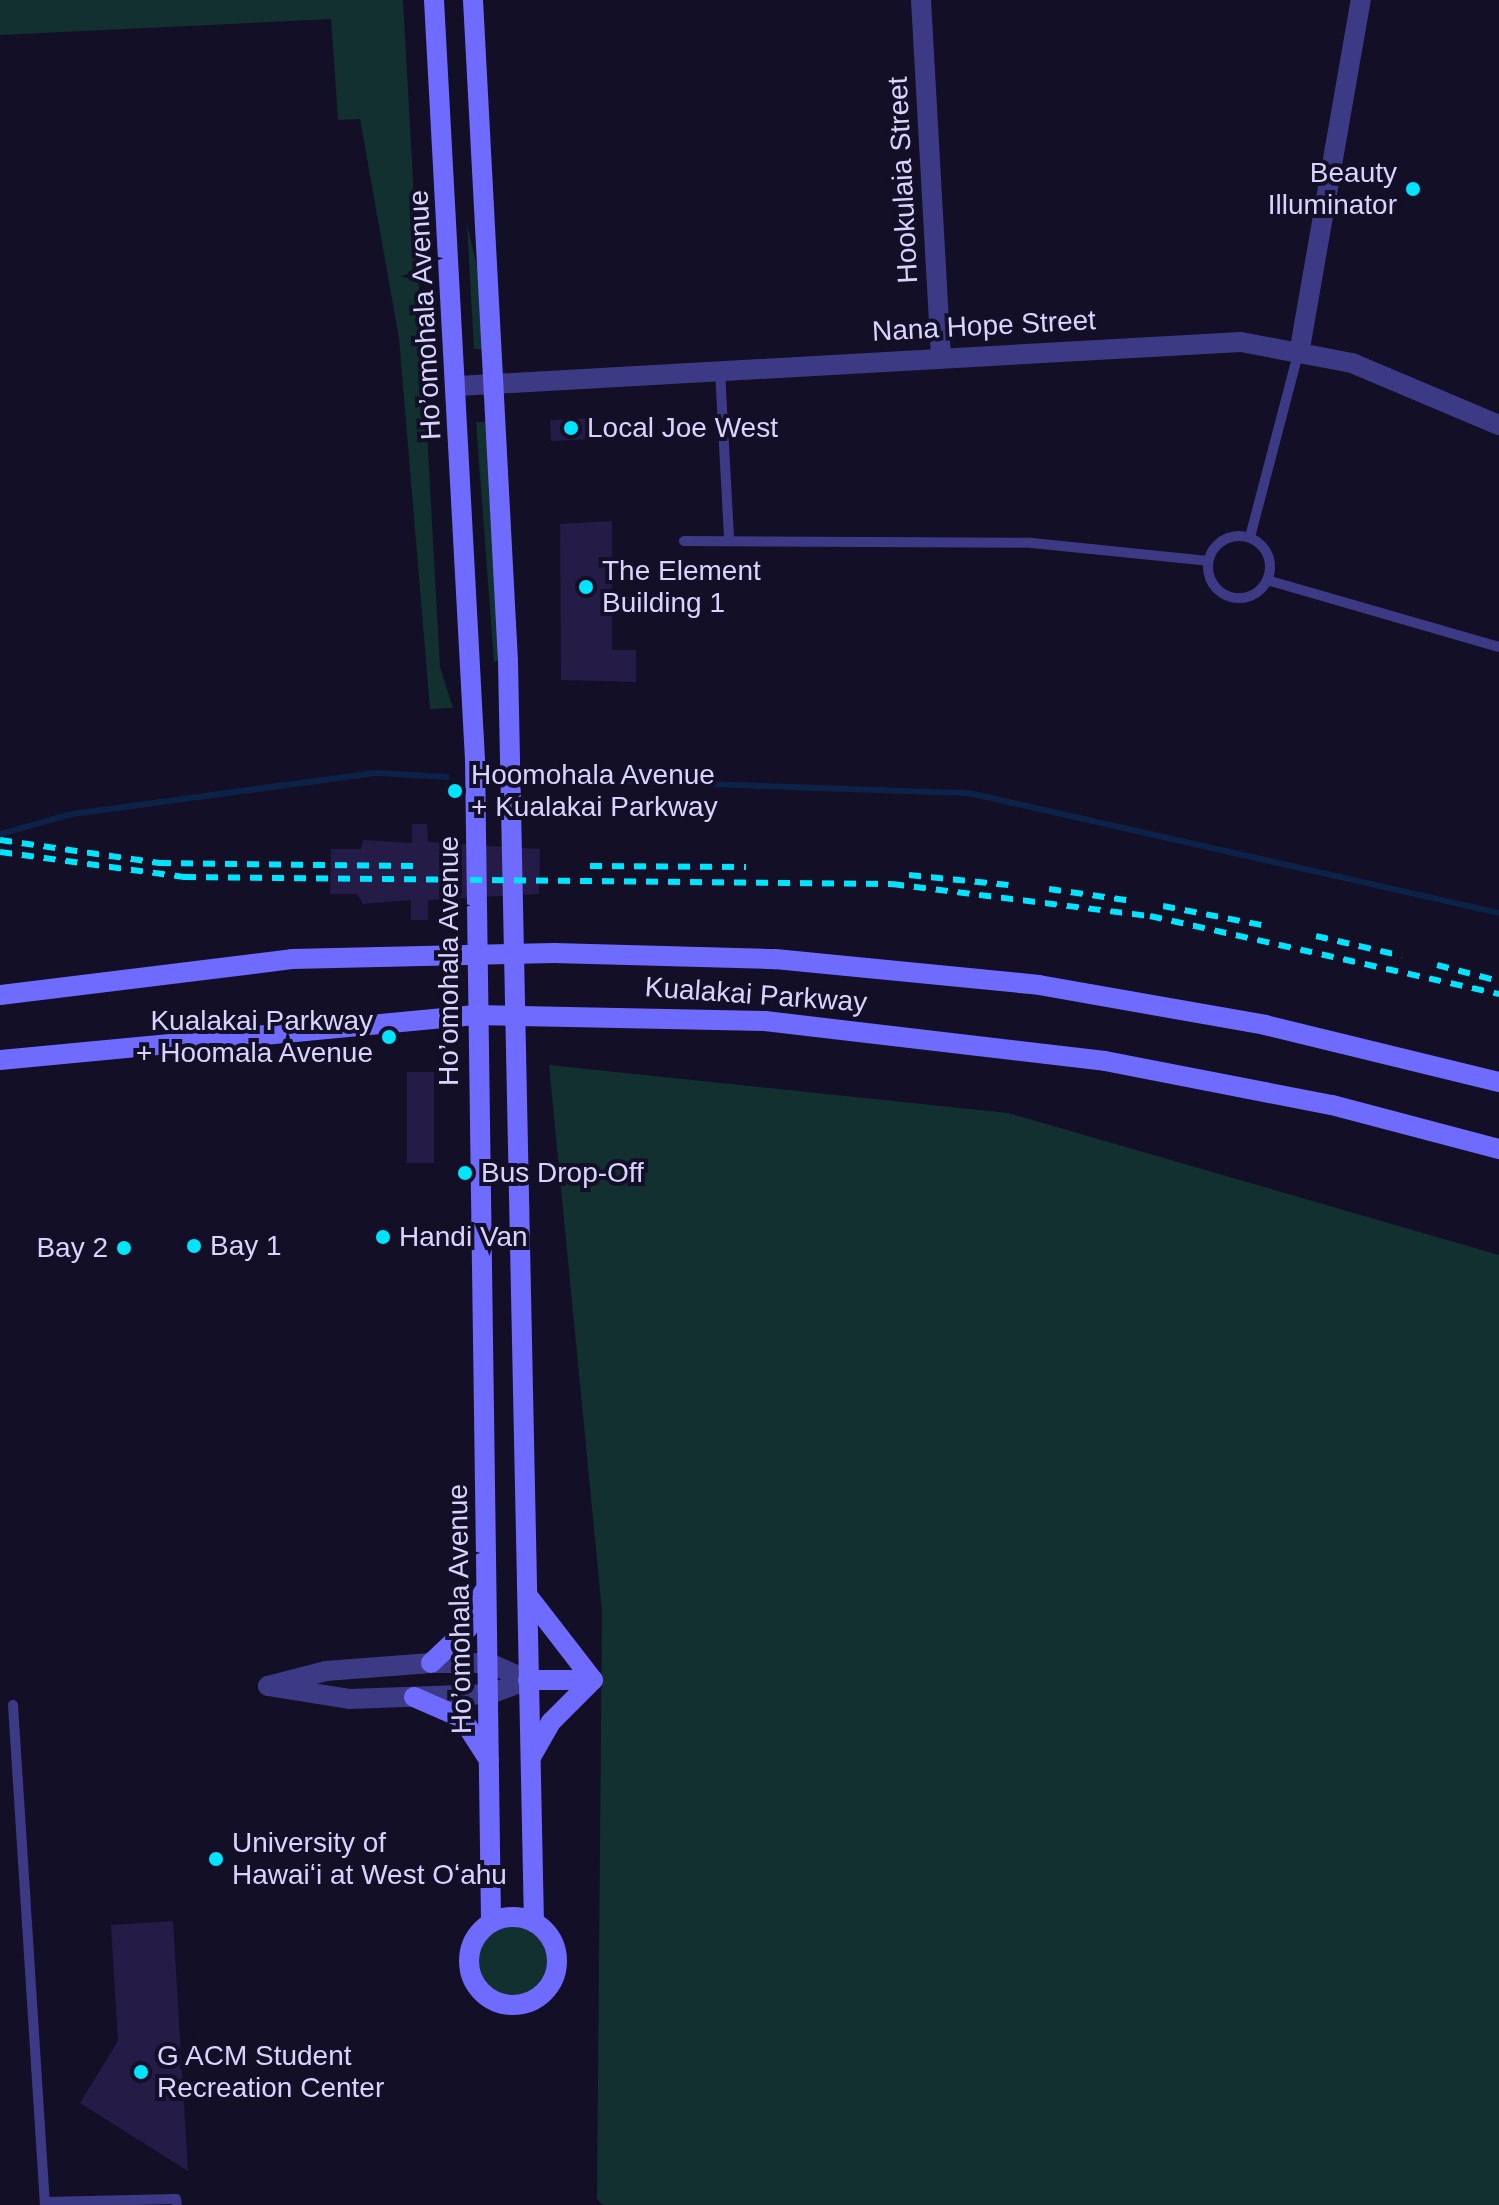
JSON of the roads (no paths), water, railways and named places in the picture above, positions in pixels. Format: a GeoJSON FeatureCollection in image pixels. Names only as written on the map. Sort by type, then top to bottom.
{"type":"FeatureCollection","features":[{"type":"Feature","properties":{"kind":"main road","name":"Ho’omohala Avenue"},"geometry":{"type":"LineString","coordinates":[[432,0],[458,386],[478,954],[491,1923]]}},
{"type":"Feature","properties":{"kind":"main road"},"geometry":{"type":"LineString","coordinates":[[473,0],[495,383],[513,954],[534,1922],[553,1942],[556,1970],[541,1994],[515,2005],[488,1997],[471,1975],[472,1946],[491,1923],[534,1922]]}},
{"type":"Feature","properties":{"kind":"main road","name":"Kualakai Parkway"},"geometry":{"type":"LineString","coordinates":[[0,995],[279,960],[478,954],[775,959],[1039,985],[1265,1025],[1499,1082]]}},
{"type":"Feature","properties":{"kind":"main road","name":"Kualakai Parkway"},"geometry":{"type":"LineString","coordinates":[[0,1060],[478,1015],[807,1023],[1020,1049],[1235,1084],[1499,1149]]}},
{"type":"Feature","properties":{"kind":"main road"},"geometry":{"type":"LineString","coordinates":[[431,1663],[468,1628],[487,1578]]}},
{"type":"Feature","properties":{"kind":"main road"},"geometry":{"type":"LineString","coordinates":[[526,1589],[542,1622],[593,1680]]}},
{"type":"Feature","properties":{"kind":"main road"},"geometry":{"type":"LineString","coordinates":[[528,1680],[593,1680]]}},
{"type":"Feature","properties":{"kind":"main road"},"geometry":{"type":"LineString","coordinates":[[529,1762],[551,1722],[593,1680]]}},
{"type":"Feature","properties":{"kind":"main road"},"geometry":{"type":"LineString","coordinates":[[414,1697],[462,1718],[491,1767]]}},
{"type":"Feature","properties":{"kind":"street","name":"Hookulaia Street"},"geometry":{"type":"LineString","coordinates":[[921,0],[941,357]]}},
{"type":"Feature","properties":{"kind":"street"},"geometry":{"type":"LineString","coordinates":[[1300,348],[1361,0]]}},
{"type":"Feature","properties":{"kind":"street","name":"Nana Hope Street"},"geometry":{"type":"LineString","coordinates":[[458,386],[1215,341],[1300,348],[1384,374],[1499,425]]}},
{"type":"Feature","properties":{"kind":"street"},"geometry":{"type":"LineString","coordinates":[[431,1663],[489,1663],[528,1680],[490,1694],[414,1697],[321,1697],[268,1686],[326,1671],[431,1663]]}},
{"type":"Feature","properties":{"kind":"lane"},"geometry":{"type":"LineString","coordinates":[[1250,537],[1300,348]]}},
{"type":"Feature","properties":{"kind":"lane"},"geometry":{"type":"LineString","coordinates":[[720,371],[729,538]]}},
{"type":"Feature","properties":{"kind":"lane"},"geometry":{"type":"LineString","coordinates":[[1250,537],[1219,543],[1208,561],[1212,582],[1226,595],[1245,598],[1267,580]]}},
{"type":"Feature","properties":{"kind":"lane"},"geometry":{"type":"LineString","coordinates":[[1250,537],[1266,551],[1267,580]]}},
{"type":"Feature","properties":{"kind":"lane"},"geometry":{"type":"LineString","coordinates":[[684,541],[729,538],[1032,543],[1208,561]]}},
{"type":"Feature","properties":{"kind":"lane"},"geometry":{"type":"LineString","coordinates":[[1267,580],[1499,647]]}},
{"type":"Feature","properties":{"kind":"lane"},"geometry":{"type":"LineString","coordinates":[[13,1705],[45,2204],[176,2199],[177,2205]]}},
{"type":"Feature","properties":{"kind":"waterway"},"geometry":{"type":"LineString","coordinates":[[0,834],[72,814],[377,773],[447,777]]}},
{"type":"Feature","properties":{"kind":"waterway"},"geometry":{"type":"LineString","coordinates":[[534,778],[969,793],[1499,913]]}},
{"type":"Feature","properties":{"kind":"railway"},"geometry":{"type":"LineString","coordinates":[[0,840],[159,863],[414,866]]}},
{"type":"Feature","properties":{"kind":"railway"},"geometry":{"type":"LineString","coordinates":[[0,852],[184,877],[892,884],[1150,916],[1499,994]]}},
{"type":"Feature","properties":{"kind":"railway"},"geometry":{"type":"LineString","coordinates":[[590,866],[746,867]]}},
{"type":"Feature","properties":{"kind":"railway"},"geometry":{"type":"LineString","coordinates":[[909,875],[1009,885]]}},
{"type":"Feature","properties":{"kind":"railway"},"geometry":{"type":"LineString","coordinates":[[1049,889],[1132,901]]}},
{"type":"Feature","properties":{"kind":"railway"},"geometry":{"type":"LineString","coordinates":[[1163,906],[1262,925]]}},
{"type":"Feature","properties":{"kind":"railway"},"geometry":{"type":"LineString","coordinates":[[1316,936],[1402,956]]}},
{"type":"Feature","properties":{"kind":"railway"},"geometry":{"type":"LineString","coordinates":[[1437,965],[1499,981]]}},
{"type":"Feature","properties":{"kind":"place","name":"Beauty Illuminator"},"geometry":{"type":"Point","coordinates":[1413,189]}},
{"type":"Feature","properties":{"kind":"place","name":"Local Joe West"},"geometry":{"type":"Point","coordinates":[571,428]}},
{"type":"Feature","properties":{"kind":"place","name":"The Element Building 1"},"geometry":{"type":"Point","coordinates":[586,587]}},
{"type":"Feature","properties":{"kind":"place","name":"Hoomohala Avenue + Kualakai Parkway"},"geometry":{"type":"Point","coordinates":[455,791]}},
{"type":"Feature","properties":{"kind":"place","name":"Kualakai Parkway + Hoomala Avenue"},"geometry":{"type":"Point","coordinates":[389,1037]}},
{"type":"Feature","properties":{"kind":"place","name":"Bus Drop-Off"},"geometry":{"type":"Point","coordinates":[465,1173]}},
{"type":"Feature","properties":{"kind":"place","name":"Handi Van"},"geometry":{"type":"Point","coordinates":[383,1237]}},
{"type":"Feature","properties":{"kind":"place","name":"Bay 1"},"geometry":{"type":"Point","coordinates":[194,1246]}},
{"type":"Feature","properties":{"kind":"place","name":"Bay 2"},"geometry":{"type":"Point","coordinates":[124,1248]}},
{"type":"Feature","properties":{"kind":"place","name":"University of Hawaiʻi at West Oʻahu"},"geometry":{"type":"Point","coordinates":[216,1859]}},
{"type":"Feature","properties":{"kind":"place","name":"G ACM Student Recreation Center"},"geometry":{"type":"Point","coordinates":[141,2072]}}]}
